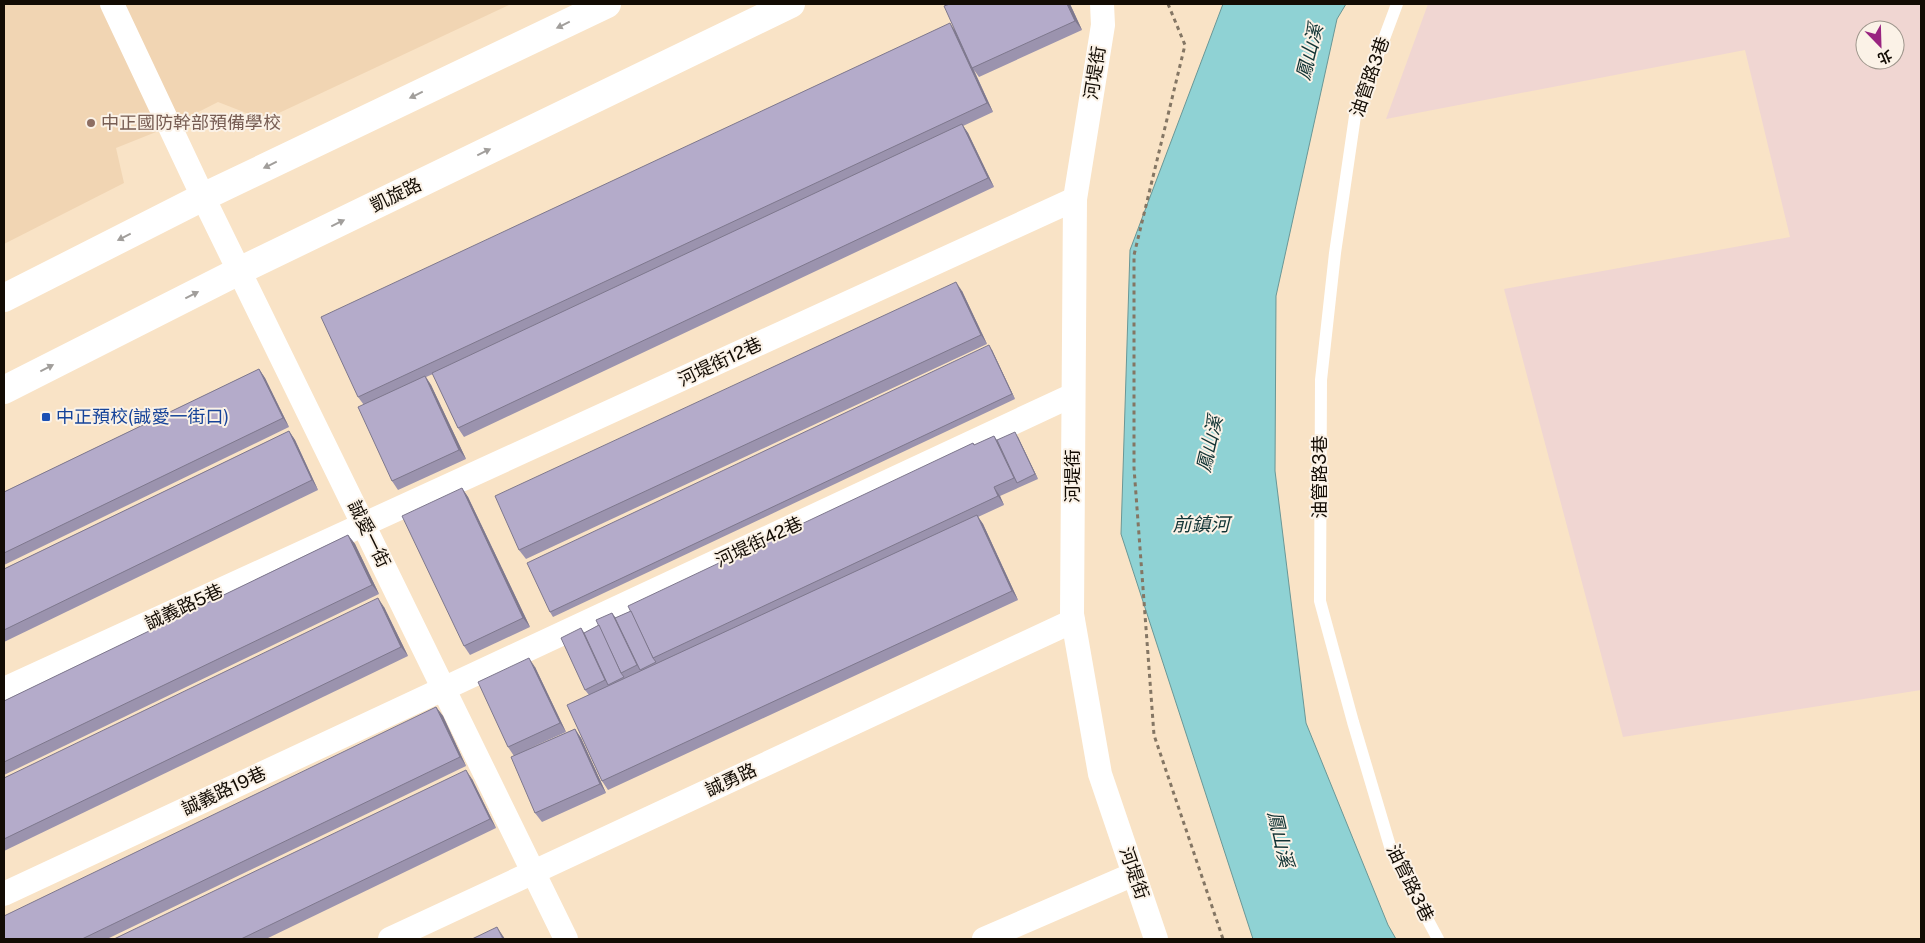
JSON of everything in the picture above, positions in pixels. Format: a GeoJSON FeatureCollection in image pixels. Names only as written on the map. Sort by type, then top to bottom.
{"type":"FeatureCollection","features":[{"type":"Feature","properties":{"kind":"street","name":"誠愛一街"},"geometry":{"type":"LineString","coordinates":[[112,4],[203,197],[566,939]]}},
{"type":"Feature","properties":{"kind":"street"},"geometry":{"type":"LineString","coordinates":[[4,298],[203,197],[607,4]]}},
{"type":"Feature","properties":{"kind":"street","name":"凱旋路"},"geometry":{"type":"LineString","coordinates":[[4,390],[239,271],[791,4]]}},
{"type":"Feature","properties":{"kind":"street","name":"河堤街"},"geometry":{"type":"LineString","coordinates":[[1102,4],[1103,25],[1075,199],[1073,621],[1100,774],[1156,939]]}},
{"type":"Feature","properties":{"kind":"street","name":"河堤街12巷"},"geometry":{"type":"LineString","coordinates":[[364,524],[1075,199]]}},
{"type":"Feature","properties":{"kind":"street","name":"河堤街42巷"},"geometry":{"type":"LineString","coordinates":[[444,689],[1073,395]]}},
{"type":"Feature","properties":{"kind":"street","name":"誠義路5巷"},"geometry":{"type":"LineString","coordinates":[[4,689],[364,524]]}},
{"type":"Feature","properties":{"kind":"street","name":"誠勇路"},"geometry":{"type":"LineString","coordinates":[[390,939],[1073,621]]}},
{"type":"Feature","properties":{"kind":"street","name":"誠義路19巷"},"geometry":{"type":"LineString","coordinates":[[4,894],[444,689]]}},
{"type":"Feature","properties":{"kind":"street"},"geometry":{"type":"LineString","coordinates":[[984,939],[1134,874]]}},
{"type":"Feature","properties":{"kind":"lane","name":"油管路3巷"},"geometry":{"type":"LineString","coordinates":[[1397,4],[1355,116],[1335,253],[1321,380],[1320,601],[1353,722],[1392,853],[1438,939]]}},
{"type":"Feature","properties":{"kind":"path"},"geometry":{"type":"LineString","coordinates":[[1168,4],[1185,45],[1134,255],[1134,468],[1154,735],[1223,939]]}},
{"type":"Feature","properties":{"kind":"shaded area","name":"中正國防幹部預備學校"},"geometry":{"type":"Polygon","coordinates":[[[4,4],[511,4],[264,120],[218,102],[171,126],[116,148],[124,183],[4,244],[4,4]]]}},
{"type":"Feature","properties":{"kind":"shaded area"},"geometry":{"type":"Polygon","coordinates":[[[1428,4],[1921,4],[1921,690],[1623,737],[1504,289],[1790,237],[1745,50],[1386,119],[1428,4]]]}},
{"type":"Feature","properties":{"kind":"water","name":"前鎮河"},"geometry":{"type":"Polygon","coordinates":[[[1223,4],[1346,4],[1337,19],[1276,296],[1275,471],[1306,723],[1388,925],[1396,939],[1253,939],[1121,534],[1130,250],[1223,4]]]}},
{"type":"Feature","properties":{"kind":"building"},"geometry":{"type":"Polygon","coordinates":[[[950,4],[1067,4],[1075,21],[972,68],[944,6],[950,4]]]}},
{"type":"Feature","properties":{"kind":"building"},"geometry":{"type":"Polygon","coordinates":[[[950,23],[987,103],[358,397],[321,317],[950,23]]]}},
{"type":"Feature","properties":{"kind":"building"},"geometry":{"type":"Polygon","coordinates":[[[962,124],[988,178],[458,428],[432,373],[962,124]]]}},
{"type":"Feature","properties":{"kind":"building"},"geometry":{"type":"Polygon","coordinates":[[[956,282],[981,335],[519,550],[495,496],[956,282]]]}},
{"type":"Feature","properties":{"kind":"building"},"geometry":{"type":"Polygon","coordinates":[[[989,345],[1012,394],[550,612],[527,563],[989,345]]]}},
{"type":"Feature","properties":{"kind":"building"},"geometry":{"type":"Polygon","coordinates":[[[259,369],[283,418],[4,553],[4,492],[259,369]]]}},
{"type":"Feature","properties":{"kind":"building"},"geometry":{"type":"Polygon","coordinates":[[[425,376],[459,450],[392,481],[358,407],[425,376]]]}},
{"type":"Feature","properties":{"kind":"building"},"geometry":{"type":"Polygon","coordinates":[[[289,431],[312,480],[4,630],[4,569],[289,431]]]}},
{"type":"Feature","properties":{"kind":"building"},"geometry":{"type":"Polygon","coordinates":[[[1015,432],[1035,474],[1017,483],[997,440],[1015,432]]]}},
{"type":"Feature","properties":{"kind":"building"},"geometry":{"type":"Polygon","coordinates":[[[994,436],[1014,478],[994,487],[998,496],[653,658],[628,606],[973,443],[974,445],[994,436]]]}},
{"type":"Feature","properties":{"kind":"building"},"geometry":{"type":"Polygon","coordinates":[[[462,488],[523,618],[464,646],[402,516],[462,488]]]}},
{"type":"Feature","properties":{"kind":"building"},"geometry":{"type":"Polygon","coordinates":[[[977,515],[1012,591],[602,781],[567,705],[977,515]]]}},
{"type":"Feature","properties":{"kind":"building"},"geometry":{"type":"Polygon","coordinates":[[[348,535],[372,585],[4,762],[4,701],[348,535]]]}},
{"type":"Feature","properties":{"kind":"building"},"geometry":{"type":"Polygon","coordinates":[[[378,598],[401,647],[4,839],[4,778],[378,598]]]}},
{"type":"Feature","properties":{"kind":"building"},"geometry":{"type":"Polygon","coordinates":[[[631,611],[656,662],[640,670],[615,618],[631,611]]]}},
{"type":"Feature","properties":{"kind":"building"},"geometry":{"type":"Polygon","coordinates":[[[612,613],[637,665],[621,673],[596,620],[612,613]]]}},
{"type":"Feature","properties":{"kind":"building"},"geometry":{"type":"Polygon","coordinates":[[[599,625],[624,677],[608,685],[584,633],[599,625]]]}},
{"type":"Feature","properties":{"kind":"building"},"geometry":{"type":"Polygon","coordinates":[[[581,628],[605,680],[585,690],[561,638],[581,628]]]}},
{"type":"Feature","properties":{"kind":"building"},"geometry":{"type":"Polygon","coordinates":[[[529,658],[560,723],[508,747],[478,682],[529,658]]]}},
{"type":"Feature","properties":{"kind":"building"},"geometry":{"type":"Polygon","coordinates":[[[436,707],[460,757],[82,939],[4,939],[4,916],[436,707]]]}},
{"type":"Feature","properties":{"kind":"building"},"geometry":{"type":"Polygon","coordinates":[[[575,729],[600,784],[535,813],[511,757],[575,729]]]}},
{"type":"Feature","properties":{"kind":"building"},"geometry":{"type":"Polygon","coordinates":[[[466,770],[490,819],[241,939],[114,939],[466,770]]]}},
{"type":"Feature","properties":{"kind":"building"},"geometry":{"type":"Polygon","coordinates":[[[497,927],[503,939],[472,939],[497,927]]]}},
{"type":"Feature","properties":{"kind":"place","name":"中正國防幹部預備學校"},"geometry":{"type":"Point","coordinates":[91,123]}},
{"type":"Feature","properties":{"kind":"place","name":"中正預校(誠愛一街口)"},"geometry":{"type":"Point","coordinates":[46,417]}},
{"type":"Feature","properties":{"kind":"water label","name":"鳳山溪"},"geometry":{"type":"Point","coordinates":[1309,52]}},
{"type":"Feature","properties":{"kind":"water label","name":"鳳山溪"},"geometry":{"type":"Point","coordinates":[1209,444]}},
{"type":"Feature","properties":{"kind":"water label","name":"鳳山溪"},"geometry":{"type":"Point","coordinates":[1281,839]}}]}
